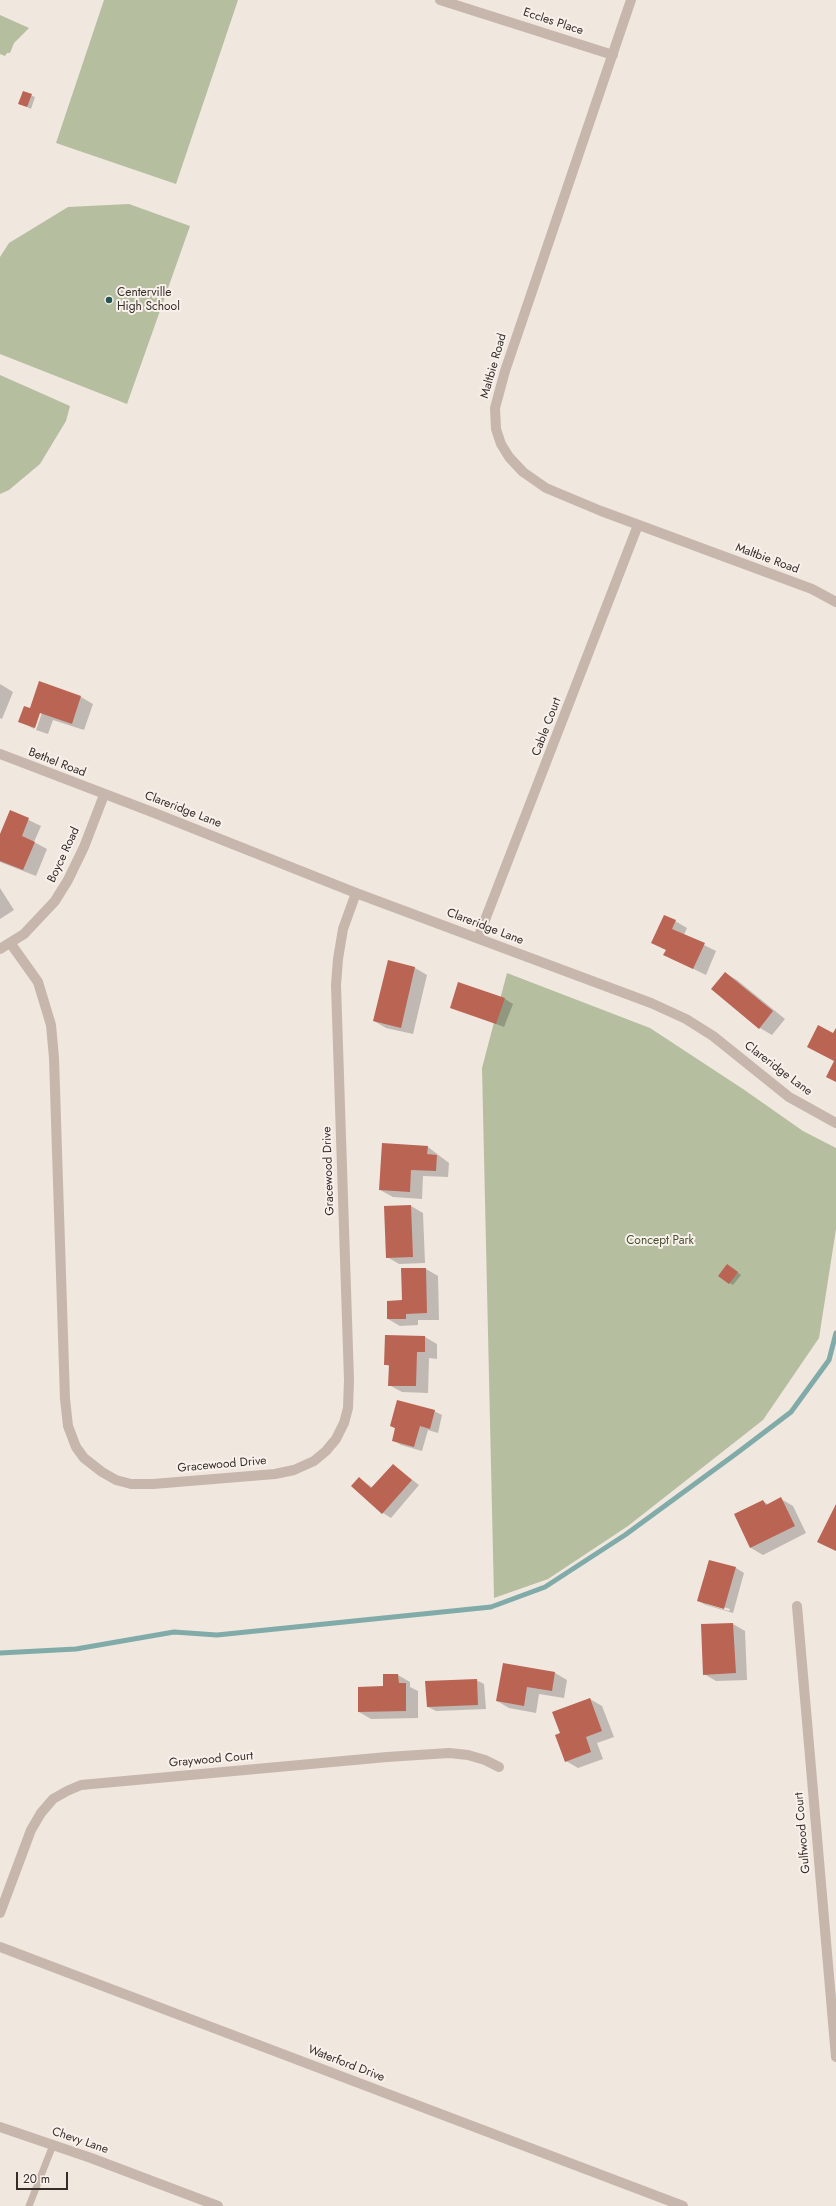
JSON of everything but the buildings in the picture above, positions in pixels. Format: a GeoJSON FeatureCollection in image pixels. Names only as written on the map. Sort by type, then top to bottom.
{"type":"FeatureCollection","features":[{"type":"Feature","properties":{"kind":"street","name":"Eccles Place"},"geometry":{"type":"LineString","coordinates":[[440,0],[613,55]]}},
{"type":"Feature","properties":{"kind":"street","name":"Maltbie Road"},"geometry":{"type":"LineString","coordinates":[[631,0],[505,371],[495,408],[496,429],[501,444],[509,457],[522,472],[546,488],[812,589],[836,602]]}},
{"type":"Feature","properties":{"kind":"street","name":"Cable Court"},"geometry":{"type":"LineString","coordinates":[[478,938],[638,524]]}},
{"type":"Feature","properties":{"kind":"street","name":"Bethel Road"},"geometry":{"type":"LineString","coordinates":[[0,754],[104,795]]}},
{"type":"Feature","properties":{"kind":"street","name":"Clareridge Lane"},"geometry":{"type":"LineString","coordinates":[[104,795],[152,812],[356,893],[651,1003],[686,1019],[713,1036],[789,1096],[836,1123]]}},
{"type":"Feature","properties":{"kind":"street","name":"Boyce Road"},"geometry":{"type":"LineString","coordinates":[[0,950],[11,944],[40,919],[68,880],[104,795]]}},
{"type":"Feature","properties":{"kind":"street","name":"Gracewood Drive"},"geometry":{"type":"LineString","coordinates":[[11,944],[38,982],[51,1025],[54,1066],[65,1399],[68,1426],[76,1447],[84,1458],[102,1472],[116,1480],[131,1484],[153,1484],[275,1474],[294,1470],[314,1461],[326,1451],[336,1439],[344,1423],[348,1408],[349,1380],[336,985],[338,959],[344,929],[356,893]]}},
{"type":"Feature","properties":{"kind":"street","name":"Gulfwood Court"},"geometry":{"type":"LineString","coordinates":[[797,1606],[836,2057]]}},
{"type":"Feature","properties":{"kind":"street","name":"Graywood Court"},"geometry":{"type":"LineString","coordinates":[[0,1913],[31,1830],[41,1813],[53,1799],[66,1791],[82,1785],[387,1757],[449,1753],[474,1757],[498,1767]]}},
{"type":"Feature","properties":{"kind":"street","name":"Waterford Drive"},"geometry":{"type":"LineString","coordinates":[[0,1947],[669,2204],[683,2206]]}},
{"type":"Feature","properties":{"kind":"street","name":"Chevy Lane"},"geometry":{"type":"LineString","coordinates":[[0,2127],[218,2206]]}},
{"type":"Feature","properties":{"kind":"lane"},"geometry":{"type":"LineString","coordinates":[[29,2206],[53,2145]]}},
{"type":"Feature","properties":{"kind":"green space"},"geometry":{"type":"Polygon","coordinates":[[[104,0],[238,0],[176,184],[56,143],[104,0]]]}},
{"type":"Feature","properties":{"kind":"green space"},"geometry":{"type":"Polygon","coordinates":[[[0,15],[29,28],[14,43],[10,53],[7,53],[5,56],[0,54],[0,15]]]}},
{"type":"Feature","properties":{"kind":"green space"},"geometry":{"type":"Polygon","coordinates":[[[129,204],[190,226],[127,404],[0,354],[0,257],[9,243],[68,207],[129,204]]]}},
{"type":"Feature","properties":{"kind":"green space"},"geometry":{"type":"Polygon","coordinates":[[[0,375],[70,406],[66,421],[40,464],[9,490],[0,494],[0,375]]]}},
{"type":"Feature","properties":{"kind":"green space","name":"Concept Park"},"geometry":{"type":"Polygon","coordinates":[[[507,973],[650,1028],[743,1089],[803,1131],[836,1148],[836,1229],[819,1338],[763,1420],[628,1526],[548,1579],[494,1598],[482,1068],[507,973]]]}},
{"type":"Feature","properties":{"kind":"waterway"},"geometry":{"type":"LineString","coordinates":[[0,1653],[76,1649],[174,1632],[217,1635],[491,1607],[545,1587],[625,1535],[791,1412],[829,1360],[836,1333]]}},
{"type":"Feature","properties":{"kind":"place","name":"Centerville High School"},"geometry":{"type":"Point","coordinates":[109,300]}}]}
